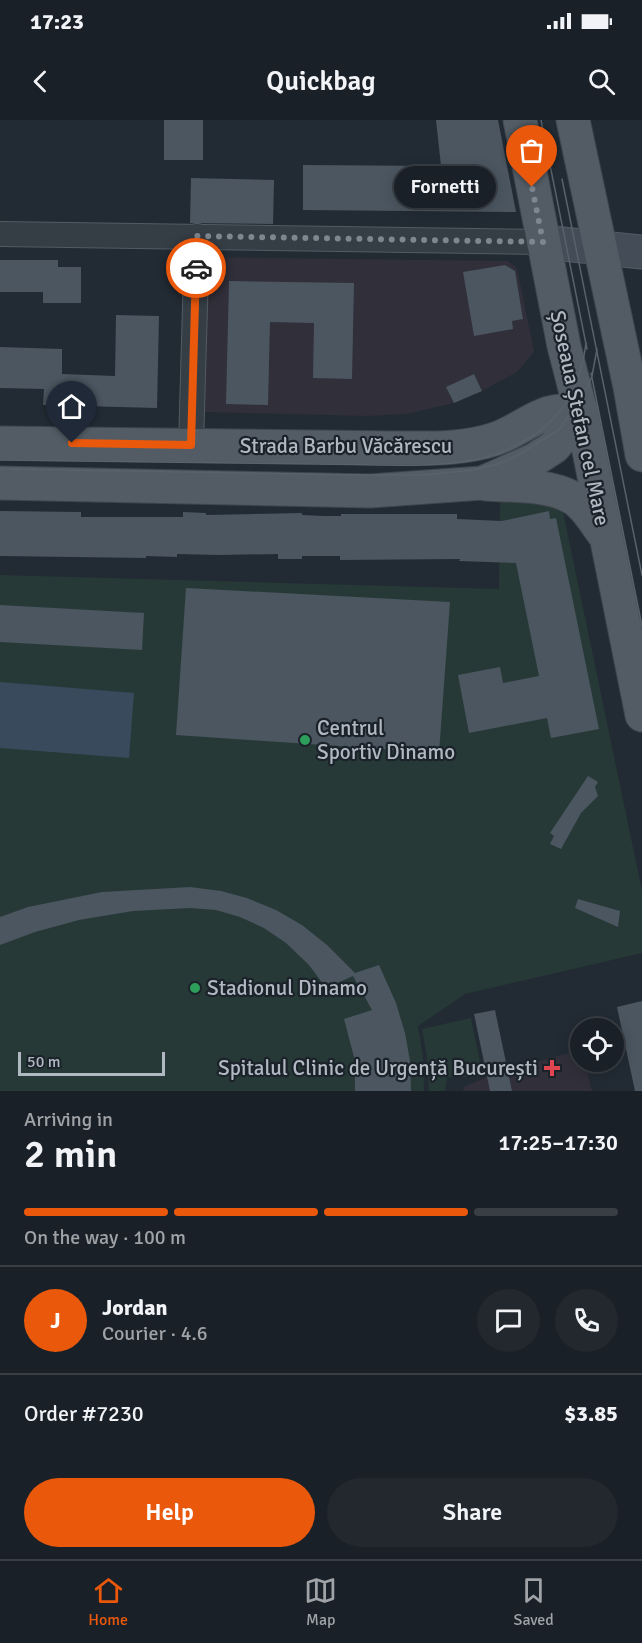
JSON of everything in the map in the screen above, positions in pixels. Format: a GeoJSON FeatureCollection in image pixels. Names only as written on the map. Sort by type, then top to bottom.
{"type":"FeatureCollection","features":[{"type":"Feature","properties":{"kind":"main road","name":"Șoseaua Ștefan cel Mare"},"geometry":{"type":"LineString","coordinates":[[520,120],[564,346],[581,411],[642,715]]}},
{"type":"Feature","properties":{"kind":"main road"},"geometry":{"type":"LineString","coordinates":[[573,120],[600,247],[635,377],[642,455]]}},
{"type":"Feature","properties":{"kind":"main road"},"geometry":{"type":"LineString","coordinates":[[581,411],[635,377]]}},
{"type":"Feature","properties":{"kind":"main road","name":"Strada Barbu Văcărescu"},"geometry":{"type":"LineString","coordinates":[[0,442],[455,447],[494,440],[547,413],[562,410],[581,411],[576,421],[554,447],[534,460],[482,483],[370,491],[0,483]]}},
{"type":"Feature","properties":{"kind":"main road"},"geometry":{"type":"LineString","coordinates":[[482,483],[546,489],[572,497],[587,511],[605,536]]}},
{"type":"Feature","properties":{"kind":"street"},"geometry":{"type":"LineString","coordinates":[[0,234],[543,242],[642,252]]}},
{"type":"Feature","properties":{"kind":"street"},"geometry":{"type":"LineString","coordinates":[[191,445],[197,236]]}},
{"type":"Feature","properties":{"kind":"shaded area"},"geometry":{"type":"Polygon","coordinates":[[[206,257],[508,261],[517,268],[534,352],[517,372],[482,391],[474,374],[447,387],[454,403],[406,414],[368,416],[202,412],[206,257]]]}},
{"type":"Feature","properties":{"kind":"shaded area","name":"Centrul Sportiv Dinamo"},"geometry":{"type":"Polygon","coordinates":[[[500,500],[546,500],[563,512],[642,891],[642,953],[465,994],[418,1026],[423,1057],[424,1091],[0,1091],[0,575],[499,589],[500,500]]]}},
{"type":"Feature","properties":{"kind":"shaded area"},"geometry":{"type":"Polygon","coordinates":[[[471,1018],[483,1077],[447,1077],[445,1091],[429,1091],[427,1056],[422,1029],[471,1018]]]}},
{"type":"Feature","properties":{"kind":"shaded area","name":"Spitalul Clinic de Urgență București"},"geometry":{"type":"Polygon","coordinates":[[[570,1053],[570,1072],[587,1072],[592,1091],[463,1091],[464,1087],[496,1073],[570,1053]]]}},
{"type":"Feature","properties":{"kind":"water"},"geometry":{"type":"Polygon","coordinates":[[[0,682],[134,693],[129,758],[0,748],[0,682]]]}},
{"type":"Feature","properties":{"kind":"building"},"geometry":{"type":"Polygon","coordinates":[[[164,120],[203,120],[203,160],[164,160],[164,120]]]}},
{"type":"Feature","properties":{"kind":"building"},"geometry":{"type":"Polygon","coordinates":[[[436,120],[498,120],[516,212],[303,210],[303,165],[441,166],[436,120]]]}},
{"type":"Feature","properties":{"kind":"building"},"geometry":{"type":"Polygon","coordinates":[[[191,178],[274,180],[273,224],[190,223],[191,178]]]}},
{"type":"Feature","properties":{"kind":"building"},"geometry":{"type":"Polygon","coordinates":[[[0,260],[58,260],[58,267],[81,267],[81,303],[43,303],[43,292],[0,292],[0,260]]]}},
{"type":"Feature","properties":{"kind":"building"},"geometry":{"type":"Polygon","coordinates":[[[505,265],[515,271],[523,319],[512,321],[513,329],[474,336],[463,272],[505,265]]]}},
{"type":"Feature","properties":{"kind":"building"},"geometry":{"type":"Polygon","coordinates":[[[229,281],[354,283],[352,379],[313,378],[314,323],[270,322],[268,405],[226,404],[229,281]]]}},
{"type":"Feature","properties":{"kind":"building"},"geometry":{"type":"Polygon","coordinates":[[[116,315],[159,316],[157,408],[43,405],[44,389],[0,388],[0,347],[62,349],[62,374],[115,376],[116,315]]]}},
{"type":"Feature","properties":{"kind":"building"},"geometry":{"type":"Polygon","coordinates":[[[474,374],[482,391],[454,403],[446,387],[474,374]]]}},
{"type":"Feature","properties":{"kind":"building"},"geometry":{"type":"Polygon","coordinates":[[[0,511],[81,512],[81,517],[183,517],[183,512],[206,513],[206,515],[302,513],[302,515],[324,516],[457,514],[457,519],[502,521],[549,511],[550,519],[556,518],[599,729],[551,738],[547,718],[469,733],[458,675],[500,667],[503,683],[539,676],[516,563],[459,561],[460,559],[340,560],[340,556],[302,556],[302,559],[278,559],[278,554],[177,554],[177,557],[146,556],[146,558],[0,556],[0,511]]]}},
{"type":"Feature","properties":{"kind":"building"},"geometry":{"type":"Polygon","coordinates":[[[186,588],[450,602],[439,753],[176,735],[186,588]]]}},
{"type":"Feature","properties":{"kind":"building"},"geometry":{"type":"Polygon","coordinates":[[[0,605],[144,613],[142,650],[0,642],[0,605]]]}},
{"type":"Feature","properties":{"kind":"building"},"geometry":{"type":"Polygon","coordinates":[[[588,776],[598,782],[595,787],[598,796],[581,813],[561,849],[550,844],[554,836],[550,833],[588,776]]]}},
{"type":"Feature","properties":{"kind":"building"},"geometry":{"type":"Polygon","coordinates":[[[190,887],[221,891],[247,898],[276,910],[302,925],[327,945],[355,973],[379,965],[396,1003],[405,1033],[410,1061],[411,1091],[355,1091],[355,1061],[344,1019],[372,1010],[353,976],[326,988],[309,965],[286,943],[264,928],[240,917],[216,910],[190,908],[133,911],[79,920],[35,932],[0,945],[0,917],[28,907],[102,892],[190,887]]]}},
{"type":"Feature","properties":{"kind":"building"},"geometry":{"type":"Polygon","coordinates":[[[578,899],[620,911],[618,927],[575,908],[578,899]]]}},
{"type":"Feature","properties":{"kind":"building"},"geometry":{"type":"Polygon","coordinates":[[[642,1001],[642,1091],[635,1091],[624,1040],[624,1018],[619,1018],[617,1007],[642,1001]]]}},
{"type":"Feature","properties":{"kind":"building"},"geometry":{"type":"Polygon","coordinates":[[[495,1010],[512,1091],[490,1091],[474,1014],[495,1010]]]}},
{"type":"Feature","properties":{"kind":"tram line"},"geometry":{"type":"LineString","coordinates":[[541,120],[587,349]]}},
{"type":"Feature","properties":{"kind":"tram line"},"geometry":{"type":"LineString","coordinates":[[562,179],[642,575]]}},
{"type":"Feature","properties":{"kind":"tram line"},"geometry":{"type":"LineString","coordinates":[[0,460],[410,465],[480,459],[518,445],[534,435],[560,412],[577,381],[586,343]]}},
{"type":"Feature","properties":{"kind":"tram line"},"geometry":{"type":"LineString","coordinates":[[0,469],[362,475],[424,475],[474,470],[517,456],[560,429],[588,386],[597,349]]}},
{"type":"Feature","properties":{"kind":"tram line"},"geometry":{"type":"LineString","coordinates":[[591,373],[642,626]]}},
{"type":"Feature","properties":{"kind":"way so far"},"geometry":{"type":"LineString","coordinates":[[196,268],[197,236],[543,242],[532,187]]}},
{"type":"Feature","properties":{"kind":"place","name":"Fornetti"},"geometry":{"type":"Point","coordinates":[532,187]}},
{"type":"Feature","properties":{"kind":"place","name":"Centrul Sportiv Dinamo"},"geometry":{"type":"Point","coordinates":[305,740]}},
{"type":"Feature","properties":{"kind":"place","name":"Stadionul Dinamo"},"geometry":{"type":"Point","coordinates":[195,988]}},
{"type":"Feature","properties":{"kind":"place","name":"Spitalul Clinic de Urgență București"},"geometry":{"type":"Point","coordinates":[552,1068]}},
{"type":"Feature","properties":{"kind":"route"},"geometry":{"type":"LineString","coordinates":[[72,443],[191,445],[196,268]]}}]}
